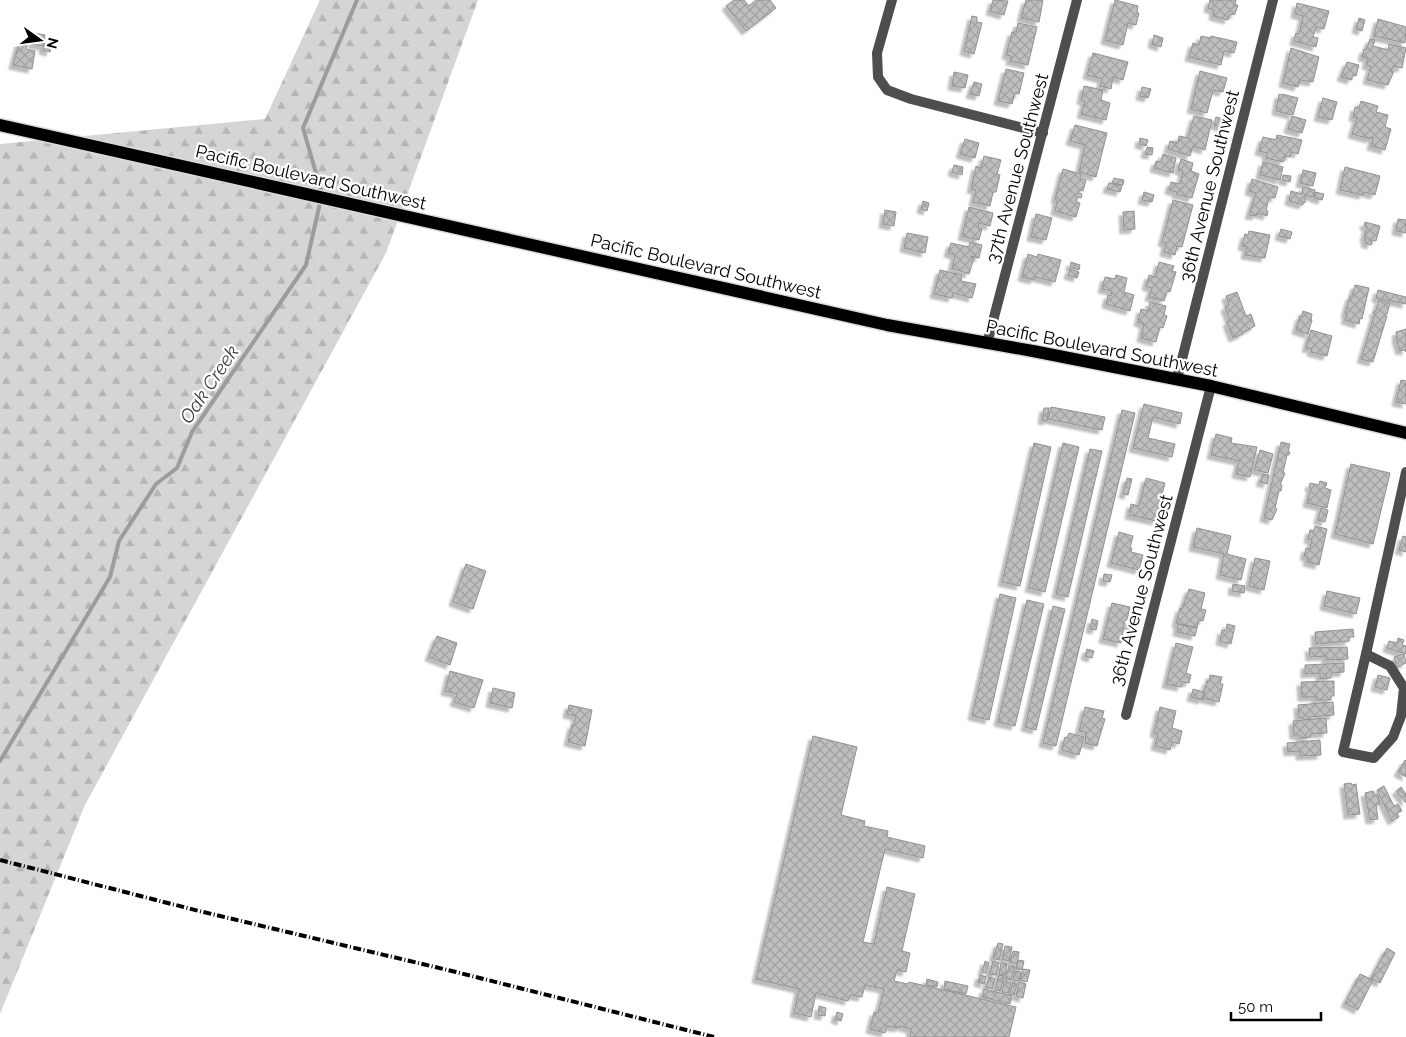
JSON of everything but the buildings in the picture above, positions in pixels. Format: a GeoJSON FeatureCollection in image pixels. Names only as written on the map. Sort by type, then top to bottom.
{"type":"FeatureCollection","features":[{"type":"Feature","properties":{"kind":"main road","name":"Pacific Boulevard Southwest"},"geometry":{"type":"LineString","coordinates":[[0,125],[887,325],[1211,386],[1406,433]]}},
{"type":"Feature","properties":{"kind":"street"},"geometry":{"type":"LineString","coordinates":[[892,0],[877,53],[878,77],[887,90],[911,99],[1043,133]]}},
{"type":"Feature","properties":{"kind":"street","name":"37th Avenue Southwest"},"geometry":{"type":"LineString","coordinates":[[987,344],[1078,0]]}},
{"type":"Feature","properties":{"kind":"street","name":"36th Avenue Southwest"},"geometry":{"type":"LineString","coordinates":[[1177,379],[1273,0]]}},
{"type":"Feature","properties":{"kind":"street","name":"36th Avenue Southwest"},"geometry":{"type":"LineString","coordinates":[[1126,715],[1211,386]]}},
{"type":"Feature","properties":{"kind":"street"},"geometry":{"type":"LineString","coordinates":[[1366,654],[1390,666],[1404,688],[1401,716],[1393,737],[1374,758],[1342,752],[1366,654],[1406,472]]}},
{"type":"Feature","properties":{"kind":"green space"},"geometry":{"type":"Polygon","coordinates":[[[320,0],[478,0],[386,253],[85,805],[0,1014],[0,144],[265,119],[320,0]]]}},
{"type":"Feature","properties":{"kind":"waterway","name":"Oak Creek"},"geometry":{"type":"LineString","coordinates":[[0,761],[110,577],[119,541],[156,484],[177,468],[192,432],[306,265],[322,194],[303,128],[357,0]]}},
{"type":"Feature","properties":{"kind":"railway"},"geometry":{"type":"LineString","coordinates":[[0,860],[199,911],[456,972],[714,1037]]}}]}
